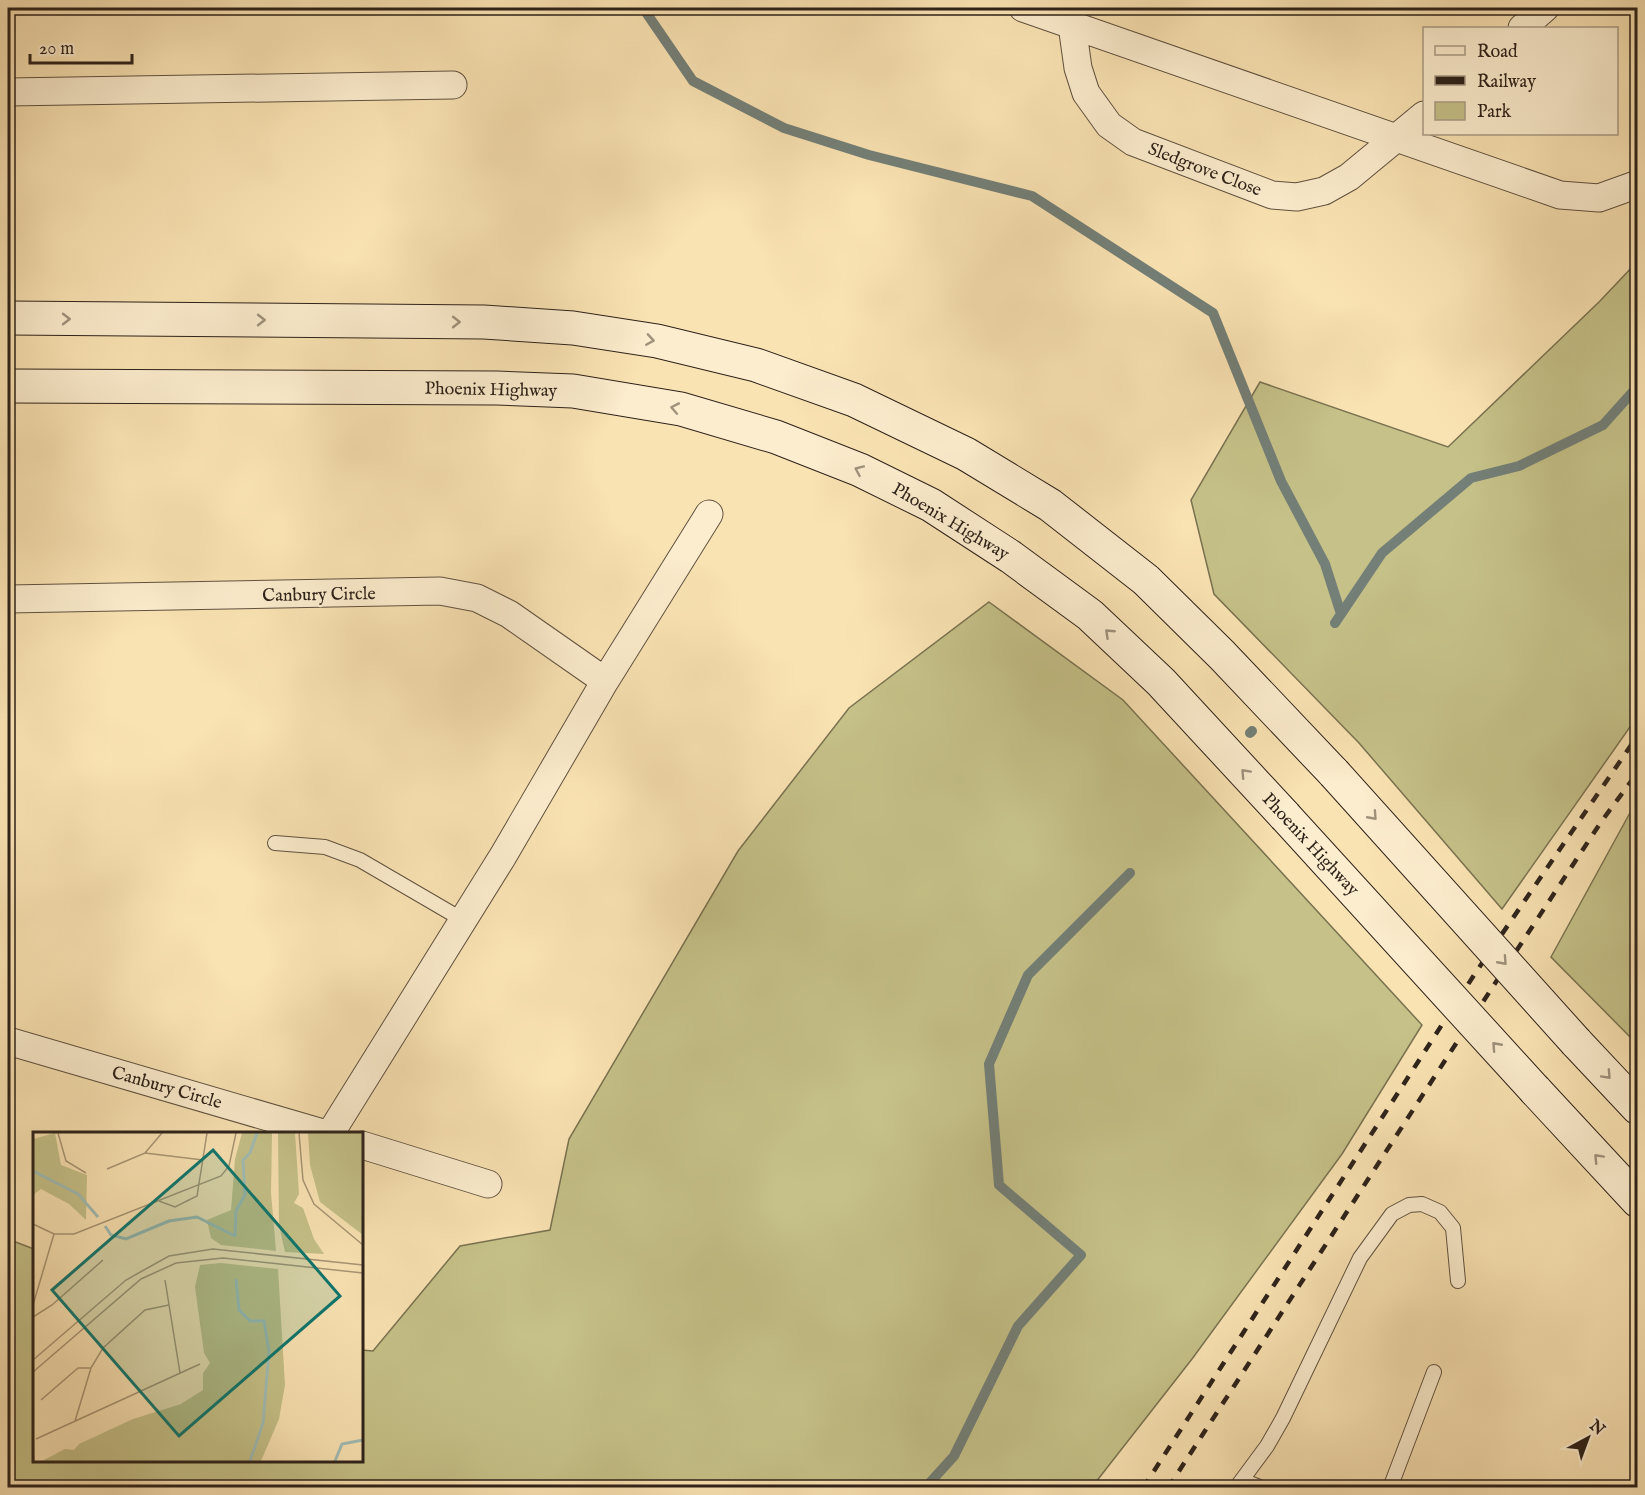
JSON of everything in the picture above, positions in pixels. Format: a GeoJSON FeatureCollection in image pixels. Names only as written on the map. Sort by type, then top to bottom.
{"type":"FeatureCollection","features":[{"type":"Feature","properties":{"kind":"main road"},"geometry":{"type":"LineString","coordinates":[[8,318],[484,322],[573,328],[657,340],[756,365],[854,400],[966,454],[1050,505],[1146,580],[1222,655],[1334,773],[1638,1108]]}},
{"type":"Feature","properties":{"kind":"main road","name":"Phoenix Highway"},"geometry":{"type":"LineString","coordinates":[[8,386],[497,388],[573,391],[681,409],[776,437],[860,470],[931,505],[1011,556],[1090,615],[1161,682],[1638,1201]]}},
{"type":"Feature","properties":{"kind":"street"},"geometry":{"type":"LineString","coordinates":[[1023,8],[1560,195],[1599,198],[1638,184]]}},
{"type":"Feature","properties":{"kind":"street","name":"Sledgrove Close"},"geometry":{"type":"LineString","coordinates":[[1072,25],[1078,68],[1086,93],[1109,125],[1133,142],[1272,195],[1297,196],[1324,191],[1349,177],[1423,117]]}},
{"type":"Feature","properties":{"kind":"street"},"geometry":{"type":"LineString","coordinates":[[8,92],[453,85]]}},
{"type":"Feature","properties":{"kind":"street","name":"Canbury Circle"},"geometry":{"type":"LineString","coordinates":[[329,1132],[463,920],[605,681],[710,514]]}},
{"type":"Feature","properties":{"kind":"street","name":"Canbury Circle"},"geometry":{"type":"LineString","coordinates":[[8,599],[440,591],[477,598],[509,614],[605,681]]}},
{"type":"Feature","properties":{"kind":"street","name":"Canbury Circle"},"geometry":{"type":"LineString","coordinates":[[8,1041],[321,1132]]}},
{"type":"Feature","properties":{"kind":"street"},"geometry":{"type":"LineString","coordinates":[[363,1145],[488,1184]]}},
{"type":"Feature","properties":{"kind":"lane"},"geometry":{"type":"LineString","coordinates":[[275,843],[325,847],[360,860],[463,920]]}},
{"type":"Feature","properties":{"kind":"lane"},"geometry":{"type":"LineString","coordinates":[[1262,1488],[1239,1484],[1267,1446],[1283,1418],[1360,1258],[1392,1214],[1409,1205],[1422,1204],[1440,1212],[1453,1228],[1458,1281]]}},
{"type":"Feature","properties":{"kind":"lane"},"geometry":{"type":"LineString","coordinates":[[1390,1488],[1434,1372]]}},
{"type":"Feature","properties":{"kind":"green space"},"geometry":{"type":"Polygon","coordinates":[[[1637,262],[1637,717],[1502,909],[1359,743],[1214,594],[1191,500],[1260,382],[1448,447],[1599,302],[1637,262]]]}},
{"type":"Feature","properties":{"kind":"green space"},"geometry":{"type":"Polygon","coordinates":[[[989,602],[1123,700],[1422,1025],[1342,1154],[1192,1359],[1092,1487],[8,1487],[8,1239],[33,1249],[33,1462],[363,1462],[363,1350],[373,1351],[460,1246],[550,1230],[569,1139],[738,851],[849,708],[989,602]]]}},
{"type":"Feature","properties":{"kind":"green space"},"geometry":{"type":"Polygon","coordinates":[[[1637,800],[1637,1044],[1551,957],[1637,800]]]}},
{"type":"Feature","properties":{"kind":"waterway"},"geometry":{"type":"LineString","coordinates":[[643,8],[693,81],[784,128],[869,155],[1032,196],[1213,313],[1281,481],[1325,564],[1341,614]]}},
{"type":"Feature","properties":{"kind":"waterway"},"geometry":{"type":"LineString","coordinates":[[1335,623],[1382,553],[1471,478],[1519,466],[1603,425],[1638,386]]}},
{"type":"Feature","properties":{"kind":"waterway"},"geometry":{"type":"LineString","coordinates":[[925,1488],[954,1456],[1018,1326],[1081,1255],[999,1185],[989,1064],[1028,975],[1130,873]]}},
{"type":"Feature","properties":{"kind":"railway"},"geometry":{"type":"LineString","coordinates":[[1143,1488],[1476,972],[1638,735]]}},
{"type":"Feature","properties":{"kind":"railway"},"geometry":{"type":"LineString","coordinates":[[1168,1488],[1492,988],[1601,822],[1638,772]]}}]}
